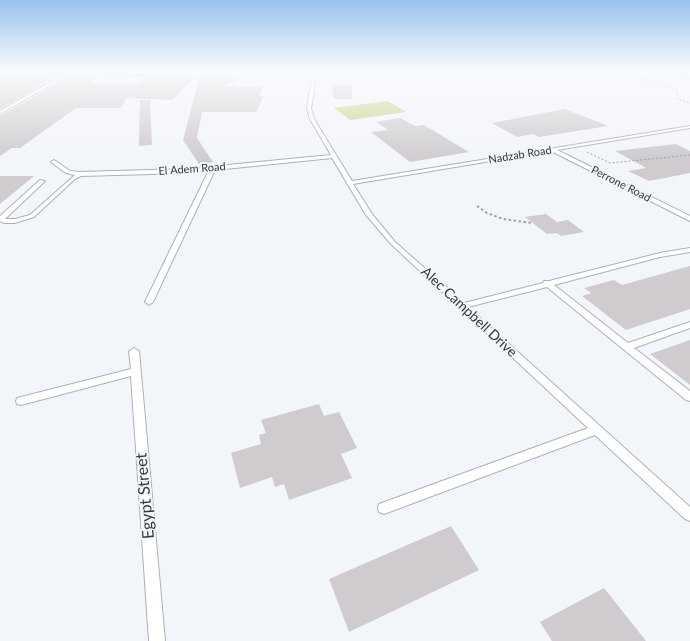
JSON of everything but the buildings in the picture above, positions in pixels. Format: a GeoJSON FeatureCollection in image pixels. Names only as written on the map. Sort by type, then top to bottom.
{"type":"FeatureCollection","features":[{"type":"Feature","properties":{"kind":"lane"},"geometry":{"type":"LineString","coordinates":[[0,113],[21,101]]}},
{"type":"Feature","properties":{"kind":"lane","name":"Alec Campbell Drive"},"geometry":{"type":"LineString","coordinates":[[310,101],[309,108],[312,119],[349,183],[369,215],[393,243],[690,515]]}},
{"type":"Feature","properties":{"kind":"lane","name":"Nadzab Road"},"geometry":{"type":"LineString","coordinates":[[349,183],[690,127]]}},
{"type":"Feature","properties":{"kind":"lane","name":"Perrone Road"},"geometry":{"type":"LineString","coordinates":[[552,150],[690,219]]}},
{"type":"Feature","properties":{"kind":"lane","name":"El Adem Road"},"geometry":{"type":"LineString","coordinates":[[54,162],[68,172],[80,174],[213,168],[334,156]]}},
{"type":"Feature","properties":{"kind":"lane"},"geometry":{"type":"LineString","coordinates":[[149,302],[213,168]]}},
{"type":"Feature","properties":{"kind":"lane"},"geometry":{"type":"LineString","coordinates":[[42,181],[1,219],[4,221],[15,221],[32,216],[80,174]]}},
{"type":"Feature","properties":{"kind":"lane"},"geometry":{"type":"LineString","coordinates":[[463,306],[660,254],[690,250]]}},
{"type":"Feature","properties":{"kind":"lane"},"geometry":{"type":"LineString","coordinates":[[547,284],[690,397]]}},
{"type":"Feature","properties":{"kind":"lane"},"geometry":{"type":"LineString","coordinates":[[626,346],[690,325]]}},
{"type":"Feature","properties":{"kind":"lane","name":"Egypt Street"},"geometry":{"type":"LineString","coordinates":[[134,351],[156,641]]}},
{"type":"Feature","properties":{"kind":"lane"},"geometry":{"type":"LineString","coordinates":[[21,400],[135,371]]}},
{"type":"Feature","properties":{"kind":"lane"},"geometry":{"type":"LineString","coordinates":[[384,508],[596,430]]}},
{"type":"Feature","properties":{"kind":"path"},"geometry":{"type":"LineString","coordinates":[[585,152],[610,163],[690,155]]}},
{"type":"Feature","properties":{"kind":"path"},"geometry":{"type":"LineString","coordinates":[[476,206],[487,214],[503,219],[532,222]]}},
{"type":"Feature","properties":{"kind":"green space"},"geometry":{"type":"Polygon","coordinates":[[[388,101],[406,112],[350,120],[334,108],[388,101]]]}}]}
